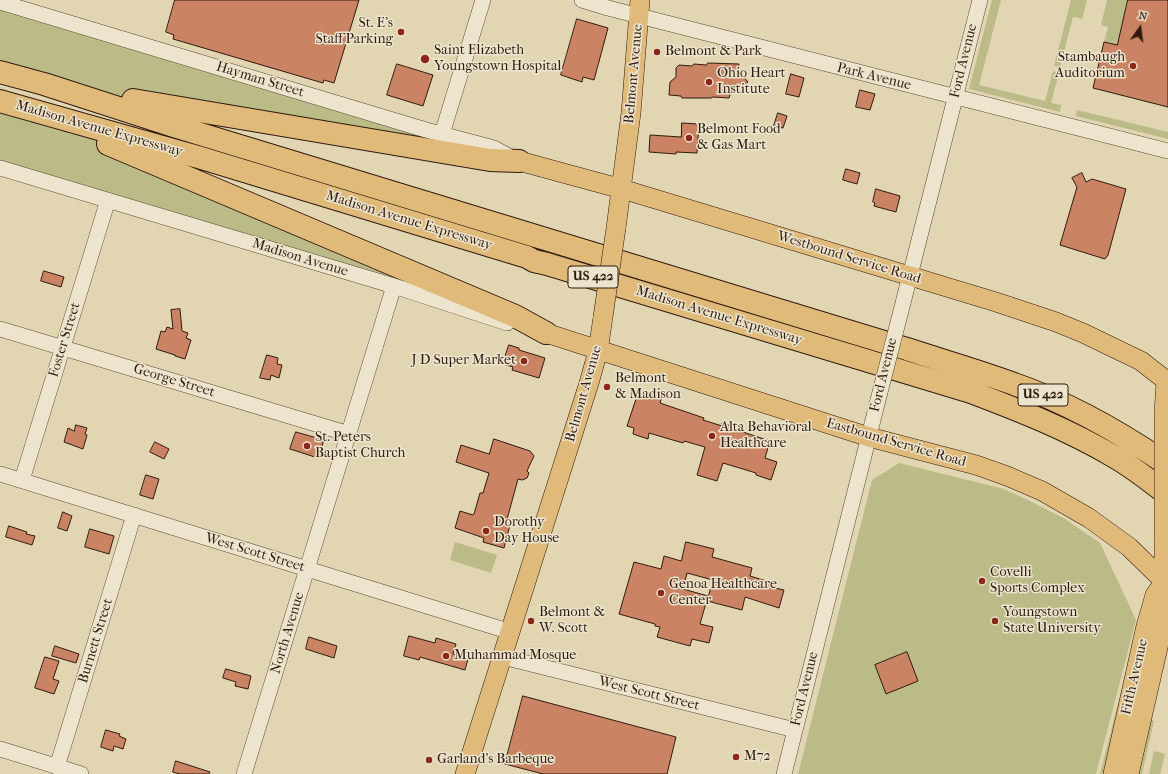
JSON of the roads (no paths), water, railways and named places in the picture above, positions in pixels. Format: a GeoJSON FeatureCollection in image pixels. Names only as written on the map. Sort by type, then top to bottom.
{"type":"FeatureCollection","features":[{"type":"Feature","properties":{"kind":"highway","name":"Madison Avenue Expressway"},"geometry":{"type":"LineString","coordinates":[[0,72],[44,84],[174,126],[907,349],[1015,384],[1088,416],[1137,443],[1168,465]]}},
{"type":"Feature","properties":{"kind":"highway"},"geometry":{"type":"LineString","coordinates":[[44,84],[178,109],[438,142],[490,160],[519,161]]}},
{"type":"Feature","properties":{"kind":"highway"},"geometry":{"type":"LineString","coordinates":[[10,104],[514,316],[546,333]]}},
{"type":"Feature","properties":{"kind":"highway","name":"Madison Avenue Expressway"},"geometry":{"type":"LineString","coordinates":[[10,104],[198,157],[512,252],[534,261],[972,392],[1035,416],[1091,443],[1136,470],[1168,495]]}},
{"type":"Feature","properties":{"kind":"main road","name":"Belmont Avenue"},"geometry":{"type":"LineString","coordinates":[[465,774],[511,632],[598,351],[622,189],[640,8]]}},
{"type":"Feature","properties":{"kind":"main road","name":"Westbound Service Road"},"geometry":{"type":"LineString","coordinates":[[519,161],[622,189],[910,276],[1056,322],[1084,333],[1141,361],[1167,378]]}},
{"type":"Feature","properties":{"kind":"main road","name":"Madison Avenue"},"geometry":{"type":"LineString","coordinates":[[546,333],[598,351]]}},
{"type":"Feature","properties":{"kind":"main road","name":"Eastbound Service Road"},"geometry":{"type":"LineString","coordinates":[[598,351],[868,437],[976,466],[1007,476],[1042,491],[1089,518],[1129,547],[1166,584]]}},
{"type":"Feature","properties":{"kind":"main road","name":"Fifth Avenue"},"geometry":{"type":"LineString","coordinates":[[1129,774],[1163,639],[1166,597],[1164,540],[1164,413],[1167,378]]}},
{"type":"Feature","properties":{"kind":"main road","name":"Fifth Avenue"},"geometry":{"type":"LineString","coordinates":[[1113,774],[1146,626],[1155,595],[1166,584]]}},
{"type":"Feature","properties":{"kind":"street"},"geometry":{"type":"LineString","coordinates":[[438,142],[483,0]]}},
{"type":"Feature","properties":{"kind":"street","name":"Park Avenue"},"geometry":{"type":"LineString","coordinates":[[582,0],[640,8],[955,98],[1168,151]]}},
{"type":"Feature","properties":{"kind":"street","name":"Ford Avenue"},"geometry":{"type":"LineString","coordinates":[[784,774],[868,437],[980,0]]}},
{"type":"Feature","properties":{"kind":"street","name":"Hayman Street"},"geometry":{"type":"LineString","coordinates":[[0,2],[438,142]]}},
{"type":"Feature","properties":{"kind":"street","name":"Madison Avenue"},"geometry":{"type":"LineString","coordinates":[[0,168],[394,286],[509,324],[546,333]]}},
{"type":"Feature","properties":{"kind":"street","name":"Foster Street"},"geometry":{"type":"LineString","coordinates":[[22,480],[108,200]]}},
{"type":"Feature","properties":{"kind":"street","name":"North Avenue"},"geometry":{"type":"LineString","coordinates":[[244,774],[394,286]]}},
{"type":"Feature","properties":{"kind":"street","name":"George Street"},"geometry":{"type":"LineString","coordinates":[[0,329],[349,434]]}},
{"type":"Feature","properties":{"kind":"street","name":"West Scott Street"},"geometry":{"type":"LineString","coordinates":[[1,479],[22,480],[511,632]]}},
{"type":"Feature","properties":{"kind":"street","name":"Burnett Street"},"geometry":{"type":"LineString","coordinates":[[57,767],[134,515]]}},
{"type":"Feature","properties":{"kind":"street","name":"West Scott Street"},"geometry":{"type":"LineString","coordinates":[[502,657],[795,730]]}},
{"type":"Feature","properties":{"kind":"street"},"geometry":{"type":"LineString","coordinates":[[0,749],[81,774]]}},
{"type":"Feature","properties":{"kind":"place","name":"St. E's Staff Parking"},"geometry":{"type":"Point","coordinates":[401,32]}},
{"type":"Feature","properties":{"kind":"place","name":"Belmont & Park"},"geometry":{"type":"Point","coordinates":[657,52]}},
{"type":"Feature","properties":{"kind":"place","name":"Saint Elizabeth Youngstown Hospital"},"geometry":{"type":"Point","coordinates":[425,59]}},
{"type":"Feature","properties":{"kind":"place","name":"Stambaugh Auditorium"},"geometry":{"type":"Point","coordinates":[1133,66]}},
{"type":"Feature","properties":{"kind":"place","name":"Ohio Heart Institute"},"geometry":{"type":"Point","coordinates":[709,82]}},
{"type":"Feature","properties":{"kind":"place","name":"Belmont Food & Gas Mart"},"geometry":{"type":"Point","coordinates":[689,138]}},
{"type":"Feature","properties":{"kind":"place","name":"J D Super Market"},"geometry":{"type":"Point","coordinates":[524,361]}},
{"type":"Feature","properties":{"kind":"place","name":"Belmont & Madison"},"geometry":{"type":"Point","coordinates":[607,387]}},
{"type":"Feature","properties":{"kind":"place","name":"Alta Behavioral Healthcare"},"geometry":{"type":"Point","coordinates":[712,436]}},
{"type":"Feature","properties":{"kind":"place","name":"St. Peters Baptist Church"},"geometry":{"type":"Point","coordinates":[307,446]}},
{"type":"Feature","properties":{"kind":"place","name":"Dorothy Day House"},"geometry":{"type":"Point","coordinates":[486,531]}},
{"type":"Feature","properties":{"kind":"place","name":"Covelli Sports Complex"},"geometry":{"type":"Point","coordinates":[982,581]}},
{"type":"Feature","properties":{"kind":"place","name":"Genoa Healthcare Center"},"geometry":{"type":"Point","coordinates":[661,593]}},
{"type":"Feature","properties":{"kind":"place","name":"Belmont & W. Scott"},"geometry":{"type":"Point","coordinates":[531,621]}},
{"type":"Feature","properties":{"kind":"place","name":"Youngstown State University"},"geometry":{"type":"Point","coordinates":[995,621]}},
{"type":"Feature","properties":{"kind":"place","name":"Muhammad Mosque"},"geometry":{"type":"Point","coordinates":[446,656]}},
{"type":"Feature","properties":{"kind":"place","name":"M72"},"geometry":{"type":"Point","coordinates":[736,757]}},
{"type":"Feature","properties":{"kind":"place","name":"Garland's Barbeque"},"geometry":{"type":"Point","coordinates":[429,760]}}]}
